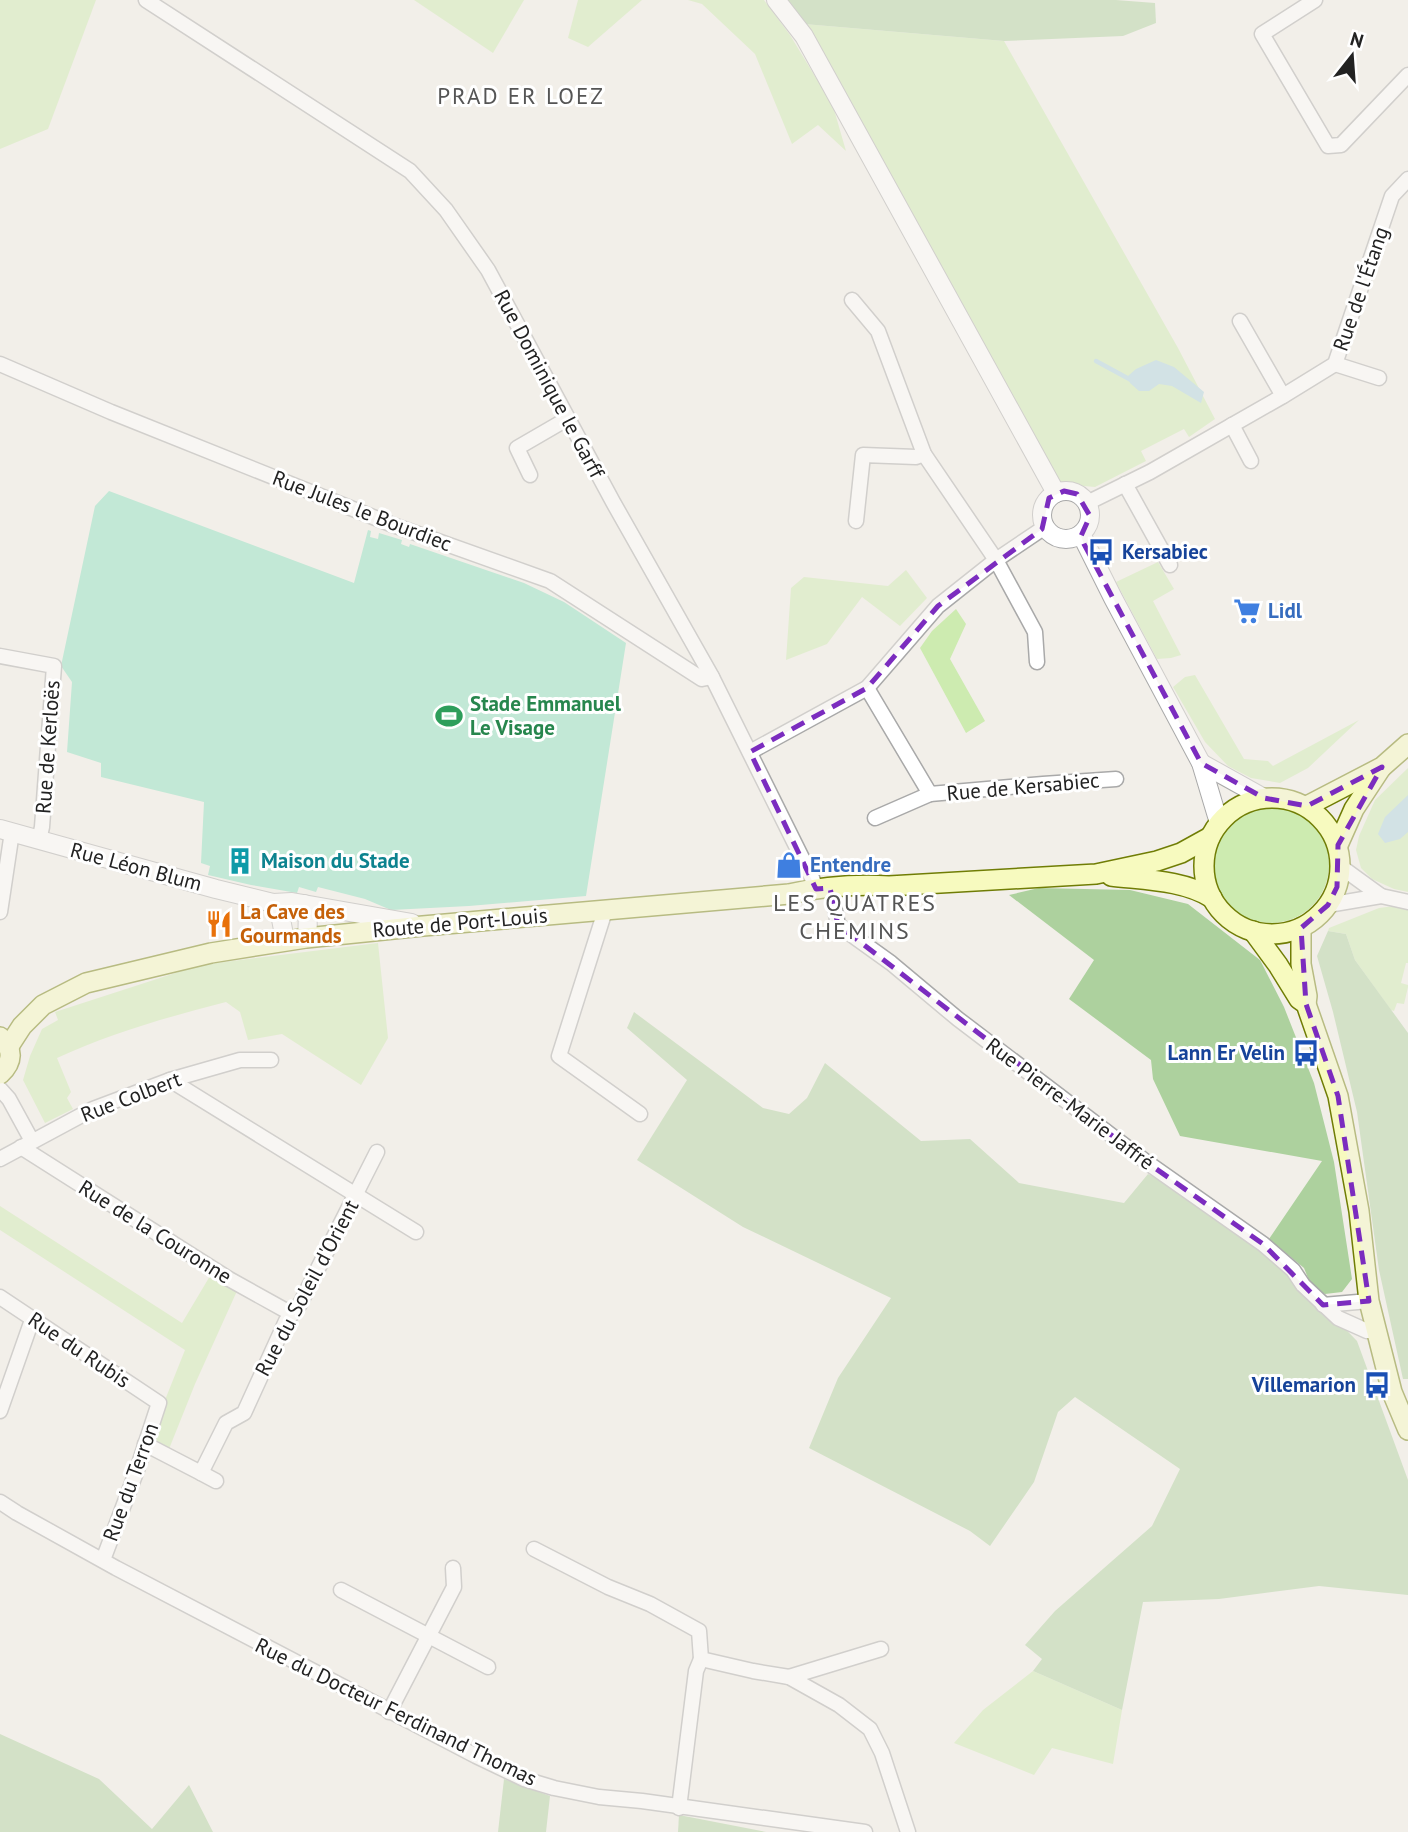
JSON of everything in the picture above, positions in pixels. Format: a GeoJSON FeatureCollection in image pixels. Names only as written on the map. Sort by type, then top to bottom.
{"type":"FeatureCollection","features":[{"type":"Feature","properties":{"kind":"main road"},"geometry":{"type":"LineString","coordinates":[[1307,806],[1382,767],[1408,744]]}},
{"type":"Feature","properties":{"kind":"main road"},"geometry":{"type":"LineString","coordinates":[[1339,845],[1354,808],[1382,767]]}},
{"type":"Feature","properties":{"kind":"main road"},"geometry":{"type":"LineString","coordinates":[[1264,798],[1286,799],[1307,806],[1326,823],[1339,845],[1341,867],[1338,887],[1328,905],[1316,918],[1301,928],[1274,934],[1239,926],[1222,912],[1205,881],[1205,855],[1214,830],[1239,806],[1264,798]]}},
{"type":"Feature","properties":{"kind":"main road","name":"Route de Port-Louis"},"geometry":{"type":"LineString","coordinates":[[3,1039],[22,1026],[43,1005],[86,983],[211,953],[285,940],[871,885],[1096,874],[1181,853],[1214,830]]}},
{"type":"Feature","properties":{"kind":"main road","name":"Route de Port-Louis"},"geometry":{"type":"LineString","coordinates":[[1096,874],[1172,883],[1202,891],[1212,898]]}},
{"type":"Feature","properties":{"kind":"main road"},"geometry":{"type":"LineString","coordinates":[[1301,928],[1301,964],[1306,1004],[1338,1096],[1359,1211],[1369,1301],[1392,1392],[1408,1430]]}},
{"type":"Feature","properties":{"kind":"main road"},"geometry":{"type":"LineString","coordinates":[[1253,931],[1299,999],[1306,1004]]}},
{"type":"Feature","properties":{"kind":"main road"},"geometry":{"type":"LineString","coordinates":[[3,1039],[9,1061],[3,1072]]}},
{"type":"Feature","properties":{"kind":"street","name":"Rue Dominique le Garff"},"geometry":{"type":"LineString","coordinates":[[146,0],[411,171],[446,209],[488,270],[567,419],[712,677],[812,878],[824,891]]}},
{"type":"Feature","properties":{"kind":"street"},"geometry":{"type":"LineString","coordinates":[[776,0],[804,36],[1056,493]]}},
{"type":"Feature","properties":{"kind":"street"},"geometry":{"type":"LineString","coordinates":[[1315,0],[1262,34],[1328,146],[1341,145],[1408,75]]}},
{"type":"Feature","properties":{"kind":"street","name":"Rue de l'Étang"},"geometry":{"type":"LineString","coordinates":[[1087,503],[1150,472],[1335,364],[1392,196],[1408,179]]}},
{"type":"Feature","properties":{"kind":"street"},"geometry":{"type":"LineString","coordinates":[[852,300],[878,331],[924,454],[996,560],[1035,632],[1037,662]]}},
{"type":"Feature","properties":{"kind":"street"},"geometry":{"type":"LineString","coordinates":[[1240,321],[1283,396]]}},
{"type":"Feature","properties":{"kind":"street","name":"Rue Jules le Bourdiec"},"geometry":{"type":"LineString","coordinates":[[0,364],[382,521],[550,581],[702,679],[712,677]]}},
{"type":"Feature","properties":{"kind":"street"},"geometry":{"type":"LineString","coordinates":[[1335,364],[1380,378]]}},
{"type":"Feature","properties":{"kind":"street"},"geometry":{"type":"LineString","coordinates":[[530,475],[517,448],[567,419]]}},
{"type":"Feature","properties":{"kind":"street"},"geometry":{"type":"LineString","coordinates":[[1232,425],[1251,461]]}},
{"type":"Feature","properties":{"kind":"street"},"geometry":{"type":"LineString","coordinates":[[856,522],[863,455],[916,457],[924,454]]}},
{"type":"Feature","properties":{"kind":"street"},"geometry":{"type":"LineString","coordinates":[[1125,484],[1170,565]]}},
{"type":"Feature","properties":{"kind":"street"},"geometry":{"type":"LineString","coordinates":[[1071,491],[1087,503],[1089,523],[1074,538],[1061,538],[1045,527],[1042,519],[1044,504],[1056,493],[1071,491]]}},
{"type":"Feature","properties":{"kind":"street"},"geometry":{"type":"LineString","coordinates":[[750,752],[867,688],[938,606],[996,560],[1045,527]]}},
{"type":"Feature","properties":{"kind":"street"},"geometry":{"type":"LineString","coordinates":[[1080,534],[1200,763],[1214,830]]}},
{"type":"Feature","properties":{"kind":"street","name":"Rue de Kerloës"},"geometry":{"type":"LineString","coordinates":[[0,656],[54,666],[39,840]]}},
{"type":"Feature","properties":{"kind":"street","name":"Rue de Kersabiec"},"geometry":{"type":"LineString","coordinates":[[867,688],[930,794]]}},
{"type":"Feature","properties":{"kind":"street"},"geometry":{"type":"LineString","coordinates":[[1200,763],[1264,798]]}},
{"type":"Feature","properties":{"kind":"street","name":"Rue de Kersabiec"},"geometry":{"type":"LineString","coordinates":[[875,818],[930,794],[1116,779]]}},
{"type":"Feature","properties":{"kind":"street"},"geometry":{"type":"LineString","coordinates":[[0,912],[6,831]]}},
{"type":"Feature","properties":{"kind":"street","name":"Rue Léon Blum"},"geometry":{"type":"LineString","coordinates":[[6,831],[273,903],[292,902],[423,926]]}},
{"type":"Feature","properties":{"kind":"street"},"geometry":{"type":"LineString","coordinates":[[1341,867],[1381,896]]}},
{"type":"Feature","properties":{"kind":"street","name":"Rue Pierre-Marie Jaffré"},"geometry":{"type":"LineString","coordinates":[[824,891],[838,925],[891,963],[958,1019],[1145,1161],[1263,1244],[1293,1270],[1303,1285],[1338,1318],[1367,1331],[1376,1331]]}},
{"type":"Feature","properties":{"kind":"street"},"geometry":{"type":"LineString","coordinates":[[1328,905],[1381,896],[1408,902]]}},
{"type":"Feature","properties":{"kind":"street"},"geometry":{"type":"LineString","coordinates":[[273,903],[280,914],[285,940]]}},
{"type":"Feature","properties":{"kind":"street"},"geometry":{"type":"LineString","coordinates":[[304,904],[308,915],[306,937]]}},
{"type":"Feature","properties":{"kind":"street"},"geometry":{"type":"LineString","coordinates":[[605,911],[559,1056],[640,1114]]}},
{"type":"Feature","properties":{"kind":"street","name":"Rue Colbert"},"geometry":{"type":"LineString","coordinates":[[0,1159],[93,1108],[170,1080],[240,1060],[271,1060]]}},
{"type":"Feature","properties":{"kind":"street"},"geometry":{"type":"LineString","coordinates":[[3,1072],[3,1091],[26,1144]]}},
{"type":"Feature","properties":{"kind":"street"},"geometry":{"type":"LineString","coordinates":[[170,1080],[416,1232]]}},
{"type":"Feature","properties":{"kind":"street","name":"Rue de la Couronne"},"geometry":{"type":"LineString","coordinates":[[26,1144],[229,1279],[292,1314]]}},
{"type":"Feature","properties":{"kind":"street","name":"Rue du Soleil d'Orient"},"geometry":{"type":"LineString","coordinates":[[201,1474],[226,1423],[244,1413],[286,1321],[300,1304],[377,1152]]}},
{"type":"Feature","properties":{"kind":"street","name":"Rue du Rubis"},"geometry":{"type":"LineString","coordinates":[[0,1297],[159,1403]]}},
{"type":"Feature","properties":{"kind":"street"},"geometry":{"type":"LineString","coordinates":[[1324,1305],[1369,1301]]}},
{"type":"Feature","properties":{"kind":"street"},"geometry":{"type":"LineString","coordinates":[[0,1411],[32,1320]]}},
{"type":"Feature","properties":{"kind":"street","name":"Rue du Terron"},"geometry":{"type":"LineString","coordinates":[[103,1560],[159,1403]]}},
{"type":"Feature","properties":{"kind":"street"},"geometry":{"type":"LineString","coordinates":[[145,1444],[216,1481]]}},
{"type":"Feature","properties":{"kind":"street","name":"Rue du Docteur Ferdinand Thomas"},"geometry":{"type":"LineString","coordinates":[[0,1502],[63,1539],[389,1712],[524,1779],[599,1797],[865,1832]]}},
{"type":"Feature","properties":{"kind":"street"},"geometry":{"type":"LineString","coordinates":[[534,1549],[608,1587],[650,1604],[699,1631],[701,1659],[696,1671],[679,1808]]}},
{"type":"Feature","properties":{"kind":"street"},"geometry":{"type":"LineString","coordinates":[[389,1712],[454,1587],[453,1568]]}},
{"type":"Feature","properties":{"kind":"street"},"geometry":{"type":"LineString","coordinates":[[341,1590],[488,1667]]}},
{"type":"Feature","properties":{"kind":"street"},"geometry":{"type":"LineString","coordinates":[[789,1677],[881,1649]]}},
{"type":"Feature","properties":{"kind":"street"},"geometry":{"type":"LineString","coordinates":[[701,1659],[789,1677],[839,1705],[870,1729],[882,1753],[908,1832]]}},
{"type":"Feature","properties":{"kind":"highlighted area"},"geometry":{"type":"Polygon","coordinates":[[[1064,491],[1077,494],[1090,516],[1081,536],[1084,544],[1201,763],[1264,798],[1307,806],[1382,767],[1338,845],[1337,887],[1328,905],[1301,928],[1306,1004],[1338,1096],[1369,1301],[1323,1305],[1263,1244],[1145,1161],[838,925],[830,888],[816,889],[750,752],[867,688],[938,606],[1042,529],[1049,498],[1064,491]]]}},
{"type":"Feature","properties":{"kind":"green space"},"geometry":{"type":"Polygon","coordinates":[[[0,0],[96,0],[48,129],[0,149],[0,0]]]}},
{"type":"Feature","properties":{"kind":"green space"},"geometry":{"type":"Polygon","coordinates":[[[414,0],[524,0],[493,53],[414,0]]]}},
{"type":"Feature","properties":{"kind":"green space"},"geometry":{"type":"Polygon","coordinates":[[[578,0],[642,0],[588,47],[568,38],[578,0]]]}},
{"type":"Feature","properties":{"kind":"green space"},"geometry":{"type":"Polygon","coordinates":[[[688,0],[764,0],[790,35],[833,106],[846,151],[818,125],[792,144],[755,54],[702,4],[688,0]]]}},
{"type":"Feature","properties":{"kind":"green space"},"geometry":{"type":"Polygon","coordinates":[[[786,0],[1116,0],[1155,3],[1156,23],[1123,36],[1004,41],[804,24],[786,0]]]}},
{"type":"Feature","properties":{"kind":"green space"},"geometry":{"type":"Polygon","coordinates":[[[804,24],[1004,41],[1178,348],[1215,419],[1189,437],[1184,429],[1141,451],[1146,461],[1095,487],[1061,484],[804,24]]]}},
{"type":"Feature","properties":{"kind":"green space"},"geometry":{"type":"Polygon","coordinates":[[[109,491],[354,583],[368,530],[371,531],[370,537],[378,539],[379,533],[402,540],[401,544],[409,547],[410,544],[524,583],[564,602],[626,643],[586,896],[391,910],[365,899],[318,887],[316,892],[299,887],[297,893],[208,875],[210,866],[201,863],[204,802],[101,777],[101,763],[67,752],[72,682],[61,666],[95,506],[109,491]]]}},
{"type":"Feature","properties":{"kind":"green space"},"geometry":{"type":"Polygon","coordinates":[[[1158,562],[1174,589],[1153,601],[1181,655],[1157,659],[1116,582],[1158,562]]]}},
{"type":"Feature","properties":{"kind":"green space"},"geometry":{"type":"Polygon","coordinates":[[[906,570],[927,598],[900,626],[862,597],[827,644],[786,660],[791,588],[804,577],[888,586],[906,570]]]}},
{"type":"Feature","properties":{"kind":"green space"},"geometry":{"type":"Polygon","coordinates":[[[956,609],[966,624],[950,659],[985,721],[966,733],[920,648],[932,631],[956,609]]]}},
{"type":"Feature","properties":{"kind":"green space"},"geometry":{"type":"Polygon","coordinates":[[[1195,675],[1244,759],[1268,761],[1273,766],[1359,720],[1308,768],[1280,783],[1251,778],[1228,766],[1205,742],[1173,687],[1185,677],[1195,675]]]}},
{"type":"Feature","properties":{"kind":"green space"},"geometry":{"type":"Polygon","coordinates":[[[1408,768],[1408,892],[1372,879],[1361,868],[1356,850],[1359,836],[1375,800],[1408,768]]]}},
{"type":"Feature","properties":{"kind":"green space"},"geometry":{"type":"Polygon","coordinates":[[[1271,807],[1293,811],[1312,824],[1325,843],[1329,865],[1325,887],[1312,906],[1293,919],[1271,923],[1249,919],[1230,906],[1217,887],[1213,865],[1217,843],[1230,824],[1249,811],[1271,807]]]}},
{"type":"Feature","properties":{"kind":"green space"},"geometry":{"type":"Polygon","coordinates":[[[1039,888],[1130,890],[1188,904],[1260,960],[1284,1007],[1314,1083],[1334,1162],[1352,1279],[1342,1292],[1325,1294],[1312,1288],[1304,1268],[1269,1239],[1322,1161],[1180,1136],[1153,1079],[1151,1060],[1069,999],[1094,960],[1009,895],[1039,888]]]}},
{"type":"Feature","properties":{"kind":"green space"},"geometry":{"type":"Polygon","coordinates":[[[1394,906],[1408,910],[1408,963],[1401,983],[1408,987],[1404,1004],[1397,1003],[1394,1011],[1355,960],[1346,934],[1328,931],[1329,928],[1379,908],[1394,906]]]}},
{"type":"Feature","properties":{"kind":"green space"},"geometry":{"type":"Polygon","coordinates":[[[1328,931],[1346,934],[1355,960],[1408,1033],[1408,1379],[1403,1379],[1379,1270],[1357,1112],[1317,956],[1328,931]]]}},
{"type":"Feature","properties":{"kind":"green space"},"geometry":{"type":"Polygon","coordinates":[[[378,943],[388,1038],[361,1085],[282,1034],[248,1040],[240,1012],[226,1002],[140,1026],[57,1058],[71,1092],[67,1098],[73,1109],[45,1123],[23,1080],[42,1029],[58,1020],[55,1012],[200,965],[378,943]]]}},
{"type":"Feature","properties":{"kind":"green space"},"geometry":{"type":"Polygon","coordinates":[[[634,1012],[763,1108],[789,1114],[807,1098],[825,1063],[921,1141],[970,1139],[1019,1183],[1124,1203],[1148,1174],[1195,1196],[1263,1244],[1357,1341],[1408,1480],[1408,1595],[1319,1586],[1219,1599],[1143,1602],[1122,1710],[1033,1671],[1042,1659],[1025,1645],[1055,1611],[1152,1526],[1180,1469],[1075,1397],[1058,1412],[1034,1482],[990,1546],[970,1531],[809,1448],[838,1378],[891,1298],[743,1227],[637,1160],[687,1080],[627,1028],[634,1012]]]}},
{"type":"Feature","properties":{"kind":"green space"},"geometry":{"type":"Polygon","coordinates":[[[0,1206],[182,1323],[210,1276],[237,1291],[169,1449],[157,1442],[153,1430],[185,1350],[0,1230],[0,1206]]]}},
{"type":"Feature","properties":{"kind":"green space"},"geometry":{"type":"Polygon","coordinates":[[[1033,1671],[1122,1710],[1113,1764],[1052,1748],[1034,1775],[954,1743],[983,1710],[1033,1671]]]}},
{"type":"Feature","properties":{"kind":"green space"},"geometry":{"type":"Polygon","coordinates":[[[0,1734],[99,1779],[152,1829],[189,1785],[213,1832],[0,1832],[0,1734]]]}},
{"type":"Feature","properties":{"kind":"green space"},"geometry":{"type":"Polygon","coordinates":[[[504,1779],[550,1796],[546,1832],[498,1832],[504,1779]]]}},
{"type":"Feature","properties":{"kind":"green space"},"geometry":{"type":"Polygon","coordinates":[[[679,1815],[766,1832],[678,1832],[679,1815]]]}},
{"type":"Feature","properties":{"kind":"water"},"geometry":{"type":"Polygon","coordinates":[[[1156,360],[1174,367],[1204,392],[1201,403],[1172,386],[1159,384],[1149,391],[1139,391],[1130,383],[1128,376],[1136,369],[1156,360]]]}},
{"type":"Feature","properties":{"kind":"water"},"geometry":{"type":"Polygon","coordinates":[[[1408,795],[1408,832],[1400,839],[1385,843],[1378,834],[1385,817],[1408,795]]]}},
{"type":"Feature","properties":{"kind":"waterway"},"geometry":{"type":"LineString","coordinates":[[1096,361],[1131,380]]}},
{"type":"Feature","properties":{"kind":"place","name":"Kersabiec"},"geometry":{"type":"Point","coordinates":[1101,552]}},
{"type":"Feature","properties":{"kind":"place","name":"Lidl"},"geometry":{"type":"Point","coordinates":[1247,611]}},
{"type":"Feature","properties":{"kind":"place","name":"Stade Emmanuel Le Visage"},"geometry":{"type":"Point","coordinates":[449,716]}},
{"type":"Feature","properties":{"kind":"place","name":"Maison du Stade"},"geometry":{"type":"Point","coordinates":[240,861]}},
{"type":"Feature","properties":{"kind":"place","name":"Entendre"},"geometry":{"type":"Point","coordinates":[789,865]}},
{"type":"Feature","properties":{"kind":"place","name":"La Cave des Gourmands"},"geometry":{"type":"Point","coordinates":[219,924]}},
{"type":"Feature","properties":{"kind":"place","name":"Lann Er Velin"},"geometry":{"type":"Point","coordinates":[1306,1053]}},
{"type":"Feature","properties":{"kind":"place","name":"Villemarion"},"geometry":{"type":"Point","coordinates":[1377,1385]}},
{"type":"Feature","properties":{"kind":"district","name":"PRAD ER LOEZ"},"geometry":{"type":"Point","coordinates":[521,96]}},
{"type":"Feature","properties":{"kind":"district","name":"LES QUATRES CHEMINS"},"geometry":{"type":"Point","coordinates":[855,917]}}]}
